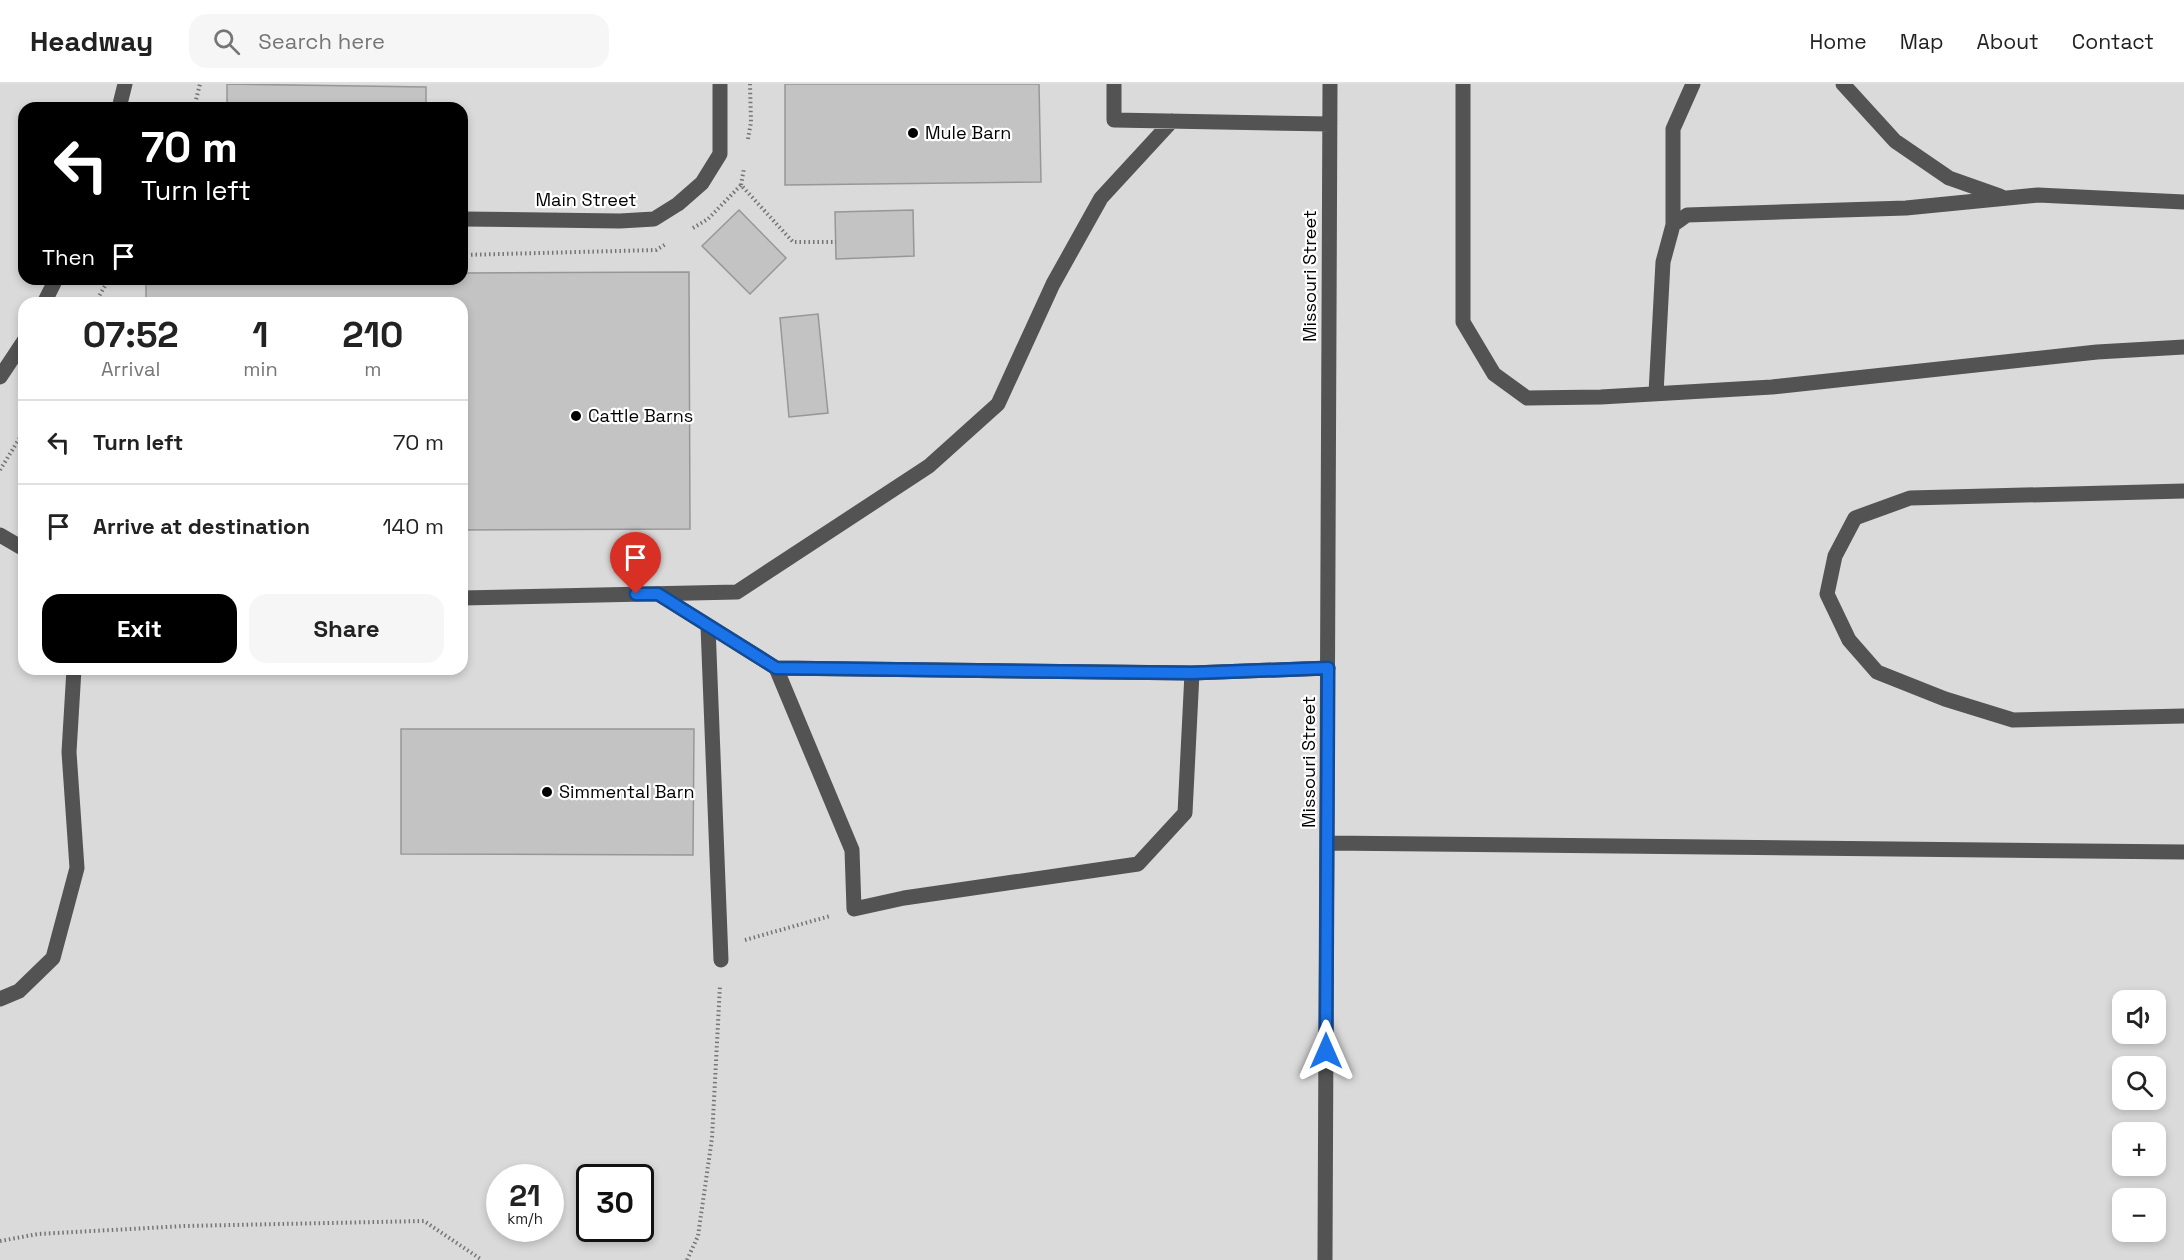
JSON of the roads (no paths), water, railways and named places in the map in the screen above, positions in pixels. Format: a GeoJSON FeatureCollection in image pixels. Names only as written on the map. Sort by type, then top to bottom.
{"type":"FeatureCollection","features":[{"type":"Feature","properties":{"kind":"street"},"geometry":{"type":"LineString","coordinates":[[120,102],[125,84]]}},
{"type":"Feature","properties":{"kind":"street","name":"Main Street"},"geometry":{"type":"LineString","coordinates":[[468,219],[620,221],[654,219],[678,204],[702,183],[720,154],[720,84]]}},
{"type":"Feature","properties":{"kind":"street"},"geometry":{"type":"LineString","coordinates":[[1114,84],[1114,120],[1330,124]]}},
{"type":"Feature","properties":{"kind":"street","name":"Missouri Street"},"geometry":{"type":"LineString","coordinates":[[1325,1260],[1330,84]]}},
{"type":"Feature","properties":{"kind":"street"},"geometry":{"type":"LineString","coordinates":[[1463,84],[1463,322],[1494,374],[1527,398],[1601,397],[1772,387],[2097,352],[2184,347]]}},
{"type":"Feature","properties":{"kind":"street"},"geometry":{"type":"LineString","coordinates":[[1656,393],[1664,262],[1673,225],[1672,129],[1693,84]]}},
{"type":"Feature","properties":{"kind":"street"},"geometry":{"type":"LineString","coordinates":[[1843,84],[1895,141],[1949,178],[2005,198]]}},
{"type":"Feature","properties":{"kind":"street"},"geometry":{"type":"LineString","coordinates":[[468,598],[737,592],[929,466],[998,404],[1053,284],[1101,198],[1172,121]]}},
{"type":"Feature","properties":{"kind":"street"},"geometry":{"type":"LineString","coordinates":[[1673,225],[1687,215],[1906,208],[2038,195],[2184,202]]}},
{"type":"Feature","properties":{"kind":"street"},"geometry":{"type":"LineString","coordinates":[[0,377],[18,350]]}},
{"type":"Feature","properties":{"kind":"street"},"geometry":{"type":"LineString","coordinates":[[2184,491],[1910,498],[1855,518],[1836,556],[1827,594],[1849,639],[1877,672],[1945,699],[2013,720],[2184,716]]}},
{"type":"Feature","properties":{"kind":"street"},"geometry":{"type":"LineString","coordinates":[[0,535],[18,546]]}},
{"type":"Feature","properties":{"kind":"street"},"geometry":{"type":"LineString","coordinates":[[658,594],[776,668],[1192,673],[1328,668]]}},
{"type":"Feature","properties":{"kind":"street"},"geometry":{"type":"LineString","coordinates":[[708,626],[721,960]]}},
{"type":"Feature","properties":{"kind":"street"},"geometry":{"type":"LineString","coordinates":[[776,668],[852,850],[854,909],[904,898],[1138,864],[1185,813],[1192,673]]}},
{"type":"Feature","properties":{"kind":"street"},"geometry":{"type":"LineString","coordinates":[[0,999],[19,991],[53,958],[77,868],[69,752],[74,675]]}},
{"type":"Feature","properties":{"kind":"street"},"geometry":{"type":"LineString","coordinates":[[1328,843],[2184,852]]}},
{"type":"Feature","properties":{"kind":"place","name":"Mule Barn"},"geometry":{"type":"Point","coordinates":[913,133]}},
{"type":"Feature","properties":{"kind":"place","name":"Cattle Barns"},"geometry":{"type":"Point","coordinates":[576,416]}},
{"type":"Feature","properties":{"kind":"place","name":"Simmental Barn"},"geometry":{"type":"Point","coordinates":[547,792]}}]}
